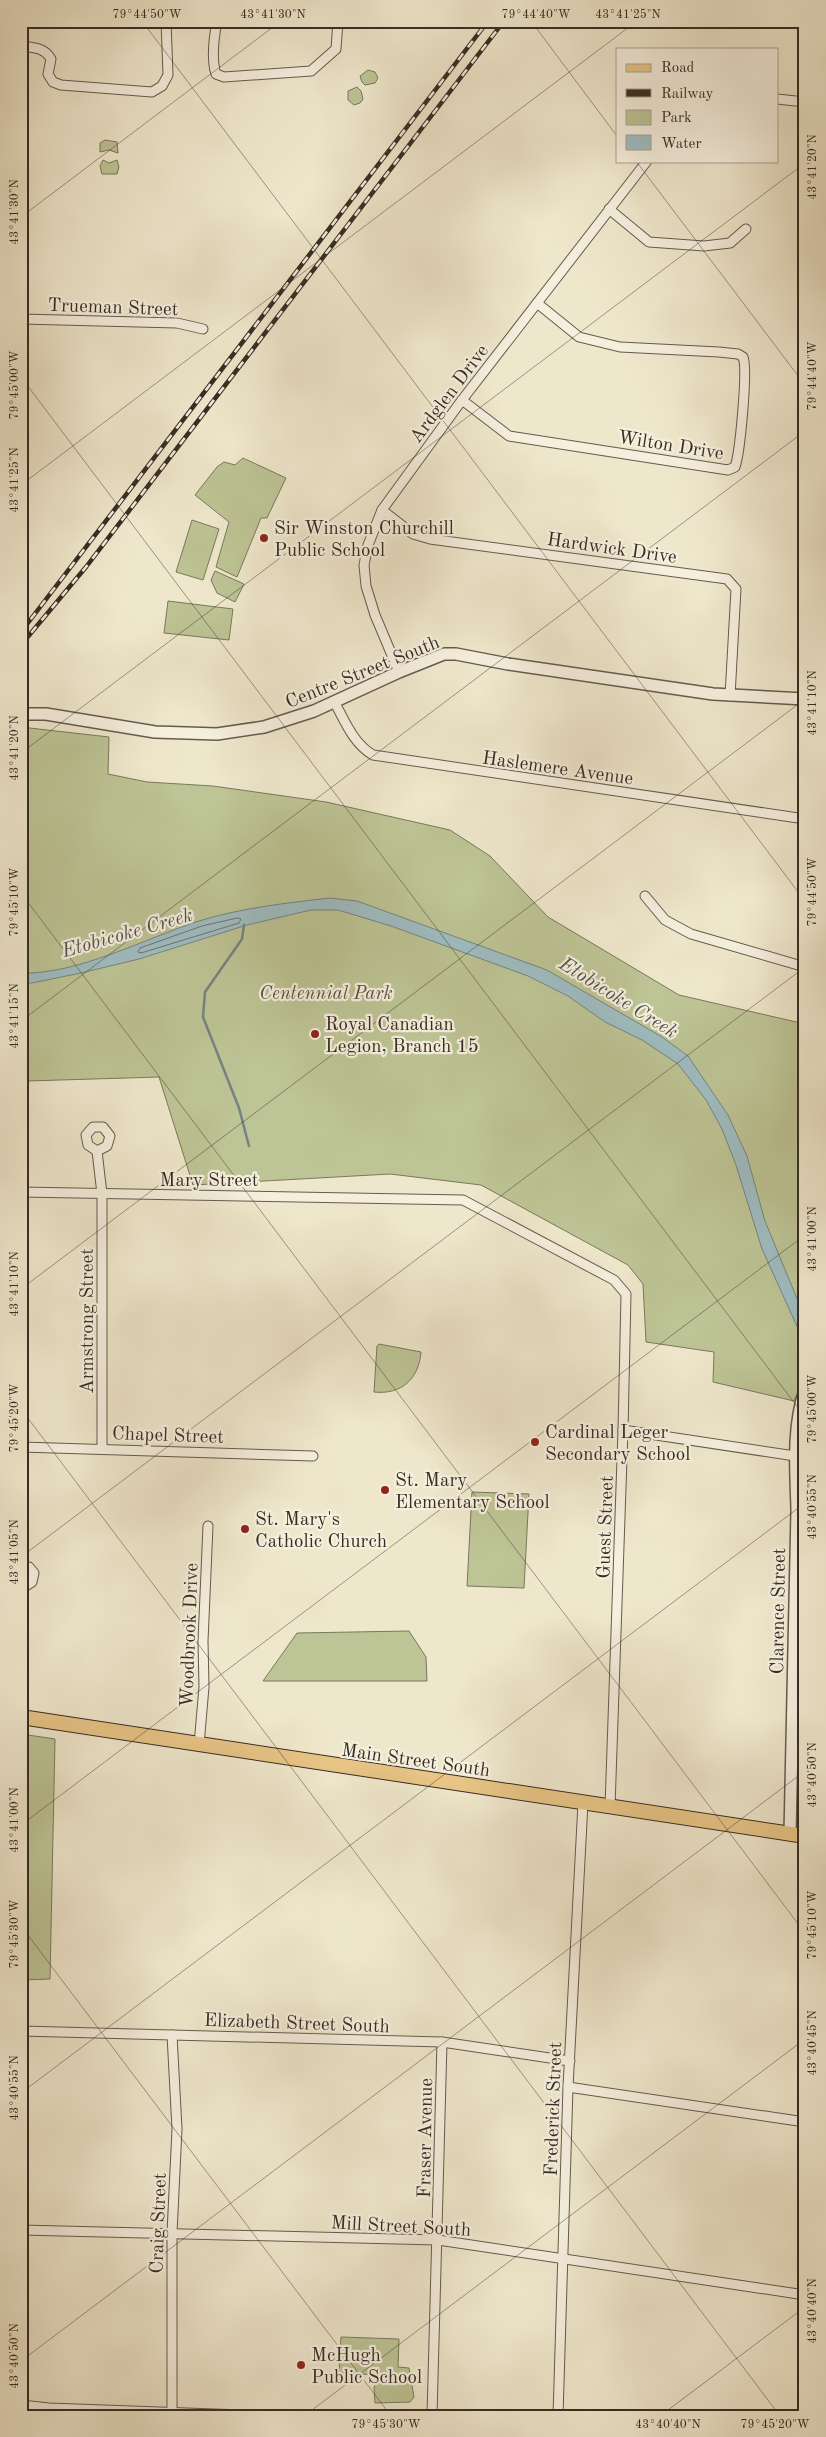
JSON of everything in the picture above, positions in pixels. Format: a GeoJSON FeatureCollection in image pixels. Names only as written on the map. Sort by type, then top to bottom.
{"type":"FeatureCollection","features":[{"type":"Feature","properties":{"kind":"main road","name":"Main Street South"},"geometry":{"type":"LineString","coordinates":[[21,1717],[199,1746],[805,1836]]}},
{"type":"Feature","properties":{"kind":"street"},"geometry":{"type":"LineString","coordinates":[[21,46],[40,48],[47,52],[51,59],[48,74],[53,82],[61,85],[152,92],[162,86],[168,75],[166,21]]}},
{"type":"Feature","properties":{"kind":"street"},"geometry":{"type":"LineString","coordinates":[[218,21],[215,32],[214,68],[216,74],[224,77],[311,72],[336,49],[338,21]]}},
{"type":"Feature","properties":{"kind":"street"},"geometry":{"type":"LineString","coordinates":[[778,99],[805,102]]}},
{"type":"Feature","properties":{"kind":"street","name":"Ardglen Drive"},"geometry":{"type":"LineString","coordinates":[[399,672],[375,615],[366,586],[364,565],[368,545],[382,510],[462,400],[645,162]]}},
{"type":"Feature","properties":{"kind":"street"},"geometry":{"type":"LineString","coordinates":[[609,209],[649,242],[704,246],[730,243],[746,228]]}},
{"type":"Feature","properties":{"kind":"street","name":"Wilton Drive"},"geometry":{"type":"LineString","coordinates":[[462,400],[509,436],[728,470],[735,467],[744,384],[745,362],[743,357],[738,354],[719,352],[620,347],[579,337],[537,303]]}},
{"type":"Feature","properties":{"kind":"street","name":"Trueman Street"},"geometry":{"type":"LineString","coordinates":[[21,319],[176,323],[203,328]]}},
{"type":"Feature","properties":{"kind":"street","name":"Hardwick Drive"},"geometry":{"type":"LineString","coordinates":[[382,510],[413,534],[430,539],[727,580],[736,589],[730,696]]}},
{"type":"Feature","properties":{"kind":"street","name":"Centre Street South"},"geometry":{"type":"LineString","coordinates":[[21,714],[46,714],[155,732],[217,734],[264,727],[335,703],[399,672],[444,654],[456,654],[508,664],[730,696],[805,699]]}},
{"type":"Feature","properties":{"kind":"street","name":"Haslemere Avenue"},"geometry":{"type":"LineString","coordinates":[[335,703],[355,739],[364,750],[373,756],[805,819]]}},
{"type":"Feature","properties":{"kind":"street"},"geometry":{"type":"LineString","coordinates":[[645,896],[665,920],[691,934],[805,967]]}},
{"type":"Feature","properties":{"kind":"street","name":"Armstrong Street"},"geometry":{"type":"LineString","coordinates":[[97,1150],[102,1194],[102,1448]]}},
{"type":"Feature","properties":{"kind":"street","name":"Mary Street"},"geometry":{"type":"LineString","coordinates":[[21,1192],[184,1196],[224,1194],[396,1199]]}},
{"type":"Feature","properties":{"kind":"street","name":"Guest Street"},"geometry":{"type":"LineString","coordinates":[[396,1199],[463,1200],[614,1280],[626,1294],[624,1430],[610,1807]]}},
{"type":"Feature","properties":{"kind":"street","name":"Clarence Street"},"geometry":{"type":"LineString","coordinates":[[790,1834],[797,1510],[796,1456],[799,1414],[805,1390]]}},
{"type":"Feature","properties":{"kind":"street"},"geometry":{"type":"LineString","coordinates":[[624,1430],[796,1456]]}},
{"type":"Feature","properties":{"kind":"street","name":"Chapel Street"},"geometry":{"type":"LineString","coordinates":[[21,1446],[313,1456]]}},
{"type":"Feature","properties":{"kind":"street","name":"Woodbrook Drive"},"geometry":{"type":"LineString","coordinates":[[199,1746],[204,1687],[203,1641],[208,1526]]}},
{"type":"Feature","properties":{"kind":"street"},"geometry":{"type":"LineString","coordinates":[[21,1566],[29,1566],[34,1573],[32,1582],[21,1589]]}},
{"type":"Feature","properties":{"kind":"street","name":"Frederick Street"},"geometry":{"type":"LineString","coordinates":[[558,2416],[568,2087],[583,1803]]}},
{"type":"Feature","properties":{"kind":"street","name":"Elizabeth Street South"},"geometry":{"type":"LineString","coordinates":[[21,2031],[442,2042],[570,2061]]}},
{"type":"Feature","properties":{"kind":"street","name":"Craig Street"},"geometry":{"type":"LineString","coordinates":[[172,2035],[177,2129],[172,2233],[172,2412]]}},
{"type":"Feature","properties":{"kind":"street","name":"Fraser Avenue"},"geometry":{"type":"LineString","coordinates":[[432,2416],[442,2042]]}},
{"type":"Feature","properties":{"kind":"street"},"geometry":{"type":"LineString","coordinates":[[568,2087],[805,2122]]}},
{"type":"Feature","properties":{"kind":"street","name":"Mill Street South"},"geometry":{"type":"LineString","coordinates":[[21,2230],[438,2240],[805,2295]]}},
{"type":"Feature","properties":{"kind":"street"},"geometry":{"type":"LineString","coordinates":[[21,2405],[272,2416]]}},
{"type":"Feature","properties":{"kind":"green space"},"geometry":{"type":"Polygon","coordinates":[[[368,70],[375,72],[378,78],[375,83],[365,85],[360,76],[368,70]]]}},
{"type":"Feature","properties":{"kind":"green space"},"geometry":{"type":"Polygon","coordinates":[[[357,87],[361,91],[363,99],[360,103],[354,105],[348,100],[348,91],[357,87]]]}},
{"type":"Feature","properties":{"kind":"green space"},"geometry":{"type":"Polygon","coordinates":[[[105,140],[117,142],[118,153],[109,150],[100,152],[100,143],[105,140]]]}},
{"type":"Feature","properties":{"kind":"green space"},"geometry":{"type":"Polygon","coordinates":[[[103,160],[109,163],[117,160],[119,167],[117,174],[102,174],[100,166],[103,160]]]}},
{"type":"Feature","properties":{"kind":"green space"},"geometry":{"type":"Polygon","coordinates":[[[243,458],[286,478],[267,518],[261,518],[237,577],[216,567],[229,522],[195,495],[217,467],[224,462],[235,465],[243,458]]]}},
{"type":"Feature","properties":{"kind":"green space"},"geometry":{"type":"Polygon","coordinates":[[[192,520],[219,529],[203,580],[176,572],[192,520]]]}},
{"type":"Feature","properties":{"kind":"green space"},"geometry":{"type":"Polygon","coordinates":[[[215,571],[244,584],[235,602],[217,593],[211,580],[215,571]]]}},
{"type":"Feature","properties":{"kind":"green space"},"geometry":{"type":"Polygon","coordinates":[[[168,601],[233,609],[229,640],[164,633],[168,601]]]}},
{"type":"Feature","properties":{"kind":"green space","name":"Centennial Park"},"geometry":{"type":"Polygon","coordinates":[[[21,727],[109,737],[108,774],[147,782],[213,786],[326,802],[450,830],[490,856],[548,917],[679,995],[805,1024],[805,1377],[794,1401],[713,1382],[714,1352],[646,1342],[643,1284],[628,1265],[481,1185],[390,1174],[193,1185],[159,1077],[27,1081],[21,1085],[21,727]]]}},
{"type":"Feature","properties":{"kind":"green space"},"geometry":{"type":"Polygon","coordinates":[[[379,1344],[421,1352],[420,1362],[412,1377],[400,1388],[392,1391],[374,1392],[377,1346],[379,1344]]]}},
{"type":"Feature","properties":{"kind":"green space"},"geometry":{"type":"Polygon","coordinates":[[[472,1492],[529,1494],[524,1588],[467,1586],[472,1492]]]}},
{"type":"Feature","properties":{"kind":"green space"},"geometry":{"type":"Polygon","coordinates":[[[409,1631],[426,1657],[427,1681],[263,1681],[297,1633],[409,1631]]]}},
{"type":"Feature","properties":{"kind":"green space"},"geometry":{"type":"Polygon","coordinates":[[[21,1734],[55,1739],[50,1979],[21,1980],[21,1734]]]}},
{"type":"Feature","properties":{"kind":"green space"},"geometry":{"type":"Polygon","coordinates":[[[341,2337],[399,2339],[398,2367],[409,2368],[414,2397],[410,2402],[375,2403],[374,2387],[381,2375],[339,2373],[341,2337]]]}},
{"type":"Feature","properties":{"kind":"water"},"geometry":{"type":"Polygon","coordinates":[[[330,898],[357,901],[547,970],[662,1037],[688,1056],[728,1115],[747,1156],[765,1221],[805,1318],[805,1344],[762,1249],[736,1165],[722,1129],[706,1100],[678,1064],[642,1040],[605,1022],[568,996],[528,976],[391,926],[338,910],[311,910],[247,925],[139,959],[32,983],[21,983],[21,973],[43,972],[88,962],[215,916],[264,906],[330,898]]]}},
{"type":"Feature","properties":{"kind":"waterway","name":"Etobicoke Creek"},"geometry":{"type":"LineString","coordinates":[[244,925],[242,939],[205,992],[203,1017],[239,1108],[249,1146]]}},
{"type":"Feature","properties":{"kind":"railway"},"geometry":{"type":"LineString","coordinates":[[21,632],[488,21]]}},
{"type":"Feature","properties":{"kind":"railway"},"geometry":{"type":"LineString","coordinates":[[21,645],[86,567],[504,21]]}},
{"type":"Feature","properties":{"kind":"place","name":"Sir Winston Churchill Public School"},"geometry":{"type":"Point","coordinates":[264,538]}},
{"type":"Feature","properties":{"kind":"place","name":"Royal Canadian Legion, Branch 15"},"geometry":{"type":"Point","coordinates":[315,1034]}},
{"type":"Feature","properties":{"kind":"place","name":"Cardinal Leger Secondary School"},"geometry":{"type":"Point","coordinates":[535,1442]}},
{"type":"Feature","properties":{"kind":"place","name":"St. Mary Elementary School"},"geometry":{"type":"Point","coordinates":[385,1490]}},
{"type":"Feature","properties":{"kind":"place","name":"St. Mary's Catholic Church"},"geometry":{"type":"Point","coordinates":[245,1529]}},
{"type":"Feature","properties":{"kind":"place","name":"McHugh Public School"},"geometry":{"type":"Point","coordinates":[301,2365]}}]}
